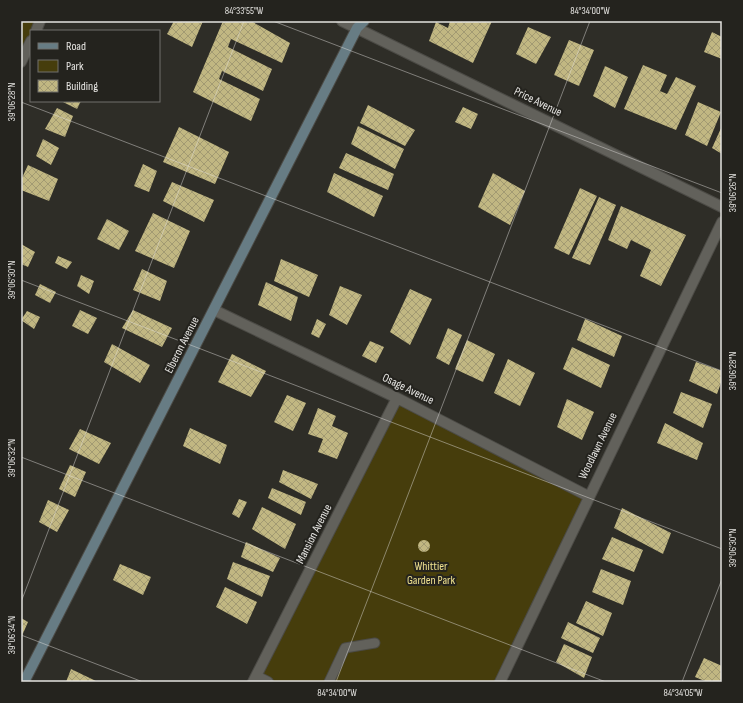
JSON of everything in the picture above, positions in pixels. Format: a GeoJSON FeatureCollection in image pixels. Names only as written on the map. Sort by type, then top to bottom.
{"type":"FeatureCollection","features":[{"type":"Feature","properties":{"kind":"street","name":"Price Avenue"},"geometry":{"type":"LineString","coordinates":[[342,21],[360,25],[722,207]]}},
{"type":"Feature","properties":{"kind":"street","name":"Elberon Avenue"},"geometry":{"type":"LineString","coordinates":[[24,682],[360,25]]}},
{"type":"Feature","properties":{"kind":"street"},"geometry":{"type":"LineString","coordinates":[[21,62],[30,43]]}},
{"type":"Feature","properties":{"kind":"street","name":"Woodlawn Avenue"},"geometry":{"type":"LineString","coordinates":[[500,682],[588,496],[722,222]]}},
{"type":"Feature","properties":{"kind":"street","name":"Osage Avenue"},"geometry":{"type":"LineString","coordinates":[[214,310],[397,398],[588,496]]}},
{"type":"Feature","properties":{"kind":"street","name":"Mansion Avenue"},"geometry":{"type":"LineString","coordinates":[[254,679],[397,398]]}},
{"type":"Feature","properties":{"kind":"street"},"geometry":{"type":"LineString","coordinates":[[254,679],[268,682]]}},
{"type":"Feature","properties":{"kind":"lane"},"geometry":{"type":"LineString","coordinates":[[330,682],[345,648],[375,643]]}},
{"type":"Feature","properties":{"kind":"green space"},"geometry":{"type":"Polygon","coordinates":[[[21,21],[40,21],[36,30],[30,30],[30,43],[21,62],[21,21]]]}},
{"type":"Feature","properties":{"kind":"green space","name":"Whittier Garden Park"},"geometry":{"type":"Polygon","coordinates":[[[397,398],[588,496],[500,682],[268,682],[256,676],[397,398]]]}},
{"type":"Feature","properties":{"kind":"building"},"geometry":{"type":"Polygon","coordinates":[[[174,21],[203,21],[192,47],[167,34],[174,21]]]}},
{"type":"Feature","properties":{"kind":"building"},"geometry":{"type":"Polygon","coordinates":[[[223,21],[251,21],[290,43],[282,63],[231,39],[228,47],[272,69],[263,91],[222,71],[219,79],[260,99],[251,121],[193,92],[223,21]]]}},
{"type":"Feature","properties":{"kind":"building"},"geometry":{"type":"Polygon","coordinates":[[[450,21],[492,21],[473,63],[429,41],[436,22],[448,28],[450,21]]]}},
{"type":"Feature","properties":{"kind":"building"},"geometry":{"type":"Polygon","coordinates":[[[528,27],[551,37],[536,64],[516,54],[528,27]]]}},
{"type":"Feature","properties":{"kind":"building"},"geometry":{"type":"Polygon","coordinates":[[[712,32],[722,37],[722,59],[704,52],[712,32]]]}},
{"type":"Feature","properties":{"kind":"building"},"geometry":{"type":"Polygon","coordinates":[[[569,40],[594,50],[579,86],[554,75],[569,40]]]}},
{"type":"Feature","properties":{"kind":"building"},"geometry":{"type":"Polygon","coordinates":[[[643,65],[667,75],[660,91],[667,94],[676,77],[696,86],[676,130],[624,109],[643,65]]]}},
{"type":"Feature","properties":{"kind":"building"},"geometry":{"type":"Polygon","coordinates":[[[605,66],[628,77],[615,108],[593,96],[605,66]]]}},
{"type":"Feature","properties":{"kind":"building"},"geometry":{"type":"Polygon","coordinates":[[[63,102],[80,102],[77,109],[63,102]]]}},
{"type":"Feature","properties":{"kind":"building"},"geometry":{"type":"Polygon","coordinates":[[[698,102],[721,112],[707,146],[685,135],[698,102]]]}},
{"type":"Feature","properties":{"kind":"building"},"geometry":{"type":"Polygon","coordinates":[[[368,105],[415,130],[405,146],[360,123],[368,105]]]}},
{"type":"Feature","properties":{"kind":"building"},"geometry":{"type":"Polygon","coordinates":[[[463,107],[478,114],[471,129],[455,122],[463,107]]]}},
{"type":"Feature","properties":{"kind":"building"},"geometry":{"type":"Polygon","coordinates":[[[57,108],[73,116],[65,137],[45,129],[57,108]]]}},
{"type":"Feature","properties":{"kind":"building"},"geometry":{"type":"Polygon","coordinates":[[[358,126],[404,149],[395,169],[351,144],[358,126]]]}},
{"type":"Feature","properties":{"kind":"building"},"geometry":{"type":"Polygon","coordinates":[[[722,126],[722,154],[712,148],[722,126]]]}},
{"type":"Feature","properties":{"kind":"building"},"geometry":{"type":"Polygon","coordinates":[[[179,127],[229,152],[215,184],[163,162],[179,127]]]}},
{"type":"Feature","properties":{"kind":"building"},"geometry":{"type":"Polygon","coordinates":[[[43,139],[59,148],[51,165],[36,156],[43,139]]]}},
{"type":"Feature","properties":{"kind":"building"},"geometry":{"type":"Polygon","coordinates":[[[346,153],[394,174],[388,190],[339,168],[346,153]]]}},
{"type":"Feature","properties":{"kind":"building"},"geometry":{"type":"Polygon","coordinates":[[[143,164],[157,171],[149,192],[134,186],[143,164]]]}},
{"type":"Feature","properties":{"kind":"building"},"geometry":{"type":"Polygon","coordinates":[[[28,165],[58,179],[49,201],[21,190],[21,180],[28,165]]]}},
{"type":"Feature","properties":{"kind":"building"},"geometry":{"type":"Polygon","coordinates":[[[334,173],[383,196],[374,217],[327,192],[334,173]]]}},
{"type":"Feature","properties":{"kind":"building"},"geometry":{"type":"Polygon","coordinates":[[[493,173],[525,191],[510,225],[478,207],[493,173]]]}},
{"type":"Feature","properties":{"kind":"building"},"geometry":{"type":"Polygon","coordinates":[[[172,182],[214,200],[204,222],[163,201],[172,182]]]}},
{"type":"Feature","properties":{"kind":"building"},"geometry":{"type":"Polygon","coordinates":[[[580,188],[597,196],[569,255],[554,248],[580,188]]]}},
{"type":"Feature","properties":{"kind":"building"},"geometry":{"type":"Polygon","coordinates":[[[599,197],[616,205],[590,265],[572,258],[599,197]]]}},
{"type":"Feature","properties":{"kind":"building"},"geometry":{"type":"Polygon","coordinates":[[[621,206],[686,235],[661,286],[640,276],[651,250],[631,240],[627,249],[608,240],[621,206]]]}},
{"type":"Feature","properties":{"kind":"building"},"geometry":{"type":"Polygon","coordinates":[[[153,213],[190,231],[174,268],[135,251],[153,213]]]}},
{"type":"Feature","properties":{"kind":"building"},"geometry":{"type":"Polygon","coordinates":[[[107,219],[129,231],[119,250],[97,239],[107,219]]]}},
{"type":"Feature","properties":{"kind":"building"},"geometry":{"type":"Polygon","coordinates":[[[21,244],[35,252],[28,267],[21,264],[21,244]]]}},
{"type":"Feature","properties":{"kind":"building"},"geometry":{"type":"Polygon","coordinates":[[[58,256],[72,262],[67,269],[55,263],[58,256]]]}},
{"type":"Feature","properties":{"kind":"building"},"geometry":{"type":"Polygon","coordinates":[[[281,259],[318,275],[309,297],[274,281],[281,259]]]}},
{"type":"Feature","properties":{"kind":"building"},"geometry":{"type":"Polygon","coordinates":[[[142,269],[167,281],[160,301],[133,290],[142,269]]]}},
{"type":"Feature","properties":{"kind":"building"},"geometry":{"type":"Polygon","coordinates":[[[81,275],[94,281],[89,294],[77,286],[81,275]]]}},
{"type":"Feature","properties":{"kind":"building"},"geometry":{"type":"Polygon","coordinates":[[[266,282],[298,297],[291,321],[258,305],[266,282]]]}},
{"type":"Feature","properties":{"kind":"building"},"geometry":{"type":"Polygon","coordinates":[[[40,284],[56,292],[50,303],[35,295],[40,284]]]}},
{"type":"Feature","properties":{"kind":"building"},"geometry":{"type":"Polygon","coordinates":[[[340,286],[362,295],[347,325],[329,315],[340,286]]]}},
{"type":"Feature","properties":{"kind":"building"},"geometry":{"type":"Polygon","coordinates":[[[410,289],[432,299],[410,345],[390,332],[410,289]]]}},
{"type":"Feature","properties":{"kind":"building"},"geometry":{"type":"Polygon","coordinates":[[[80,310],[97,318],[88,334],[72,326],[80,310]]]}},
{"type":"Feature","properties":{"kind":"building"},"geometry":{"type":"Polygon","coordinates":[[[133,310],[172,328],[162,347],[122,328],[133,310]]]}},
{"type":"Feature","properties":{"kind":"building"},"geometry":{"type":"Polygon","coordinates":[[[27,311],[40,317],[34,329],[21,320],[27,311]]]}},
{"type":"Feature","properties":{"kind":"building"},"geometry":{"type":"Polygon","coordinates":[[[317,319],[326,324],[319,338],[311,334],[317,319]]]}},
{"type":"Feature","properties":{"kind":"building"},"geometry":{"type":"Polygon","coordinates":[[[585,319],[622,336],[614,357],[577,340],[585,319]]]}},
{"type":"Feature","properties":{"kind":"building"},"geometry":{"type":"Polygon","coordinates":[[[448,328],[462,335],[449,365],[436,358],[448,328]]]}},
{"type":"Feature","properties":{"kind":"building"},"geometry":{"type":"Polygon","coordinates":[[[467,340],[495,354],[483,382],[455,369],[467,340]]]}},
{"type":"Feature","properties":{"kind":"building"},"geometry":{"type":"Polygon","coordinates":[[[370,341],[384,347],[376,363],[362,356],[370,341]]]}},
{"type":"Feature","properties":{"kind":"building"},"geometry":{"type":"Polygon","coordinates":[[[112,344],[150,365],[140,383],[104,362],[112,344]]]}},
{"type":"Feature","properties":{"kind":"building"},"geometry":{"type":"Polygon","coordinates":[[[572,347],[610,365],[601,388],[563,369],[572,347]]]}},
{"type":"Feature","properties":{"kind":"building"},"geometry":{"type":"Polygon","coordinates":[[[232,354],[266,371],[251,397],[218,382],[232,354]]]}},
{"type":"Feature","properties":{"kind":"building"},"geometry":{"type":"Polygon","coordinates":[[[508,359],[535,373],[520,406],[494,393],[508,359]]]}},
{"type":"Feature","properties":{"kind":"building"},"geometry":{"type":"Polygon","coordinates":[[[696,362],[722,371],[722,380],[717,394],[689,381],[696,362]]]}},
{"type":"Feature","properties":{"kind":"building"},"geometry":{"type":"Polygon","coordinates":[[[681,392],[712,404],[703,428],[673,413],[681,392]]]}},
{"type":"Feature","properties":{"kind":"building"},"geometry":{"type":"Polygon","coordinates":[[[287,395],[306,403],[293,431],[274,422],[287,395]]]}},
{"type":"Feature","properties":{"kind":"building"},"geometry":{"type":"Polygon","coordinates":[[[567,399],[594,412],[582,440],[557,427],[567,399]]]}},
{"type":"Feature","properties":{"kind":"building"},"geometry":{"type":"Polygon","coordinates":[[[318,408],[336,416],[332,426],[348,433],[337,459],[318,452],[323,439],[308,434],[318,408]]]}},
{"type":"Feature","properties":{"kind":"building"},"geometry":{"type":"Polygon","coordinates":[[[665,423],[703,443],[697,460],[657,443],[665,423]]]}},
{"type":"Feature","properties":{"kind":"building"},"geometry":{"type":"Polygon","coordinates":[[[190,428],[227,445],[220,464],[183,446],[190,428]]]}},
{"type":"Feature","properties":{"kind":"building"},"geometry":{"type":"Polygon","coordinates":[[[80,429],[111,443],[99,464],[69,449],[80,429]]]}},
{"type":"Feature","properties":{"kind":"building"},"geometry":{"type":"Polygon","coordinates":[[[70,465],[86,472],[75,497],[59,489],[70,465]]]}},
{"type":"Feature","properties":{"kind":"building"},"geometry":{"type":"Polygon","coordinates":[[[283,470],[318,484],[311,499],[279,482],[283,470]]]}},
{"type":"Feature","properties":{"kind":"building"},"geometry":{"type":"Polygon","coordinates":[[[272,488],[306,502],[301,515],[268,498],[272,488]]]}},
{"type":"Feature","properties":{"kind":"building"},"geometry":{"type":"Polygon","coordinates":[[[239,499],[247,502],[239,518],[232,514],[239,499]]]}},
{"type":"Feature","properties":{"kind":"building"},"geometry":{"type":"Polygon","coordinates":[[[48,500],[69,510],[57,532],[39,522],[48,500]]]}},
{"type":"Feature","properties":{"kind":"building"},"geometry":{"type":"Polygon","coordinates":[[[262,507],[296,524],[285,549],[252,529],[262,507]]]}},
{"type":"Feature","properties":{"kind":"building"},"geometry":{"type":"Polygon","coordinates":[[[622,508],[671,533],[663,554],[614,528],[622,508]]]}},
{"type":"Feature","properties":{"kind":"building"},"geometry":{"type":"Polygon","coordinates":[[[612,537],[643,550],[634,572],[602,559],[612,537]]]}},
{"type":"Feature","properties":{"kind":"building"},"geometry":{"type":"Polygon","coordinates":[[[426,540],[429,541],[429,551],[422,552],[419,551],[418,544],[419,541],[426,540]]]}},
{"type":"Feature","properties":{"kind":"building"},"geometry":{"type":"Polygon","coordinates":[[[246,542],[280,558],[273,572],[241,557],[246,542]]]}},
{"type":"Feature","properties":{"kind":"building"},"geometry":{"type":"Polygon","coordinates":[[[233,562],[270,576],[262,597],[227,579],[233,562]]]}},
{"type":"Feature","properties":{"kind":"building"},"geometry":{"type":"Polygon","coordinates":[[[120,564],[151,577],[143,595],[113,580],[120,564]]]}},
{"type":"Feature","properties":{"kind":"building"},"geometry":{"type":"Polygon","coordinates":[[[601,569],[631,581],[623,605],[592,592],[601,569]]]}},
{"type":"Feature","properties":{"kind":"building"},"geometry":{"type":"Polygon","coordinates":[[[225,587],[257,602],[247,624],[216,607],[225,587]]]}},
{"type":"Feature","properties":{"kind":"building"},"geometry":{"type":"Polygon","coordinates":[[[586,601],[612,613],[603,636],[576,623],[586,601]]]}},
{"type":"Feature","properties":{"kind":"building"},"geometry":{"type":"Polygon","coordinates":[[[21,618],[28,622],[21,638],[21,618]]]}},
{"type":"Feature","properties":{"kind":"building"},"geometry":{"type":"Polygon","coordinates":[[[568,622],[600,638],[593,653],[561,638],[568,622]]]}},
{"type":"Feature","properties":{"kind":"building"},"geometry":{"type":"Polygon","coordinates":[[[564,644],[592,657],[584,678],[556,662],[564,644]]]}},
{"type":"Feature","properties":{"kind":"building"},"geometry":{"type":"Polygon","coordinates":[[[704,658],[722,666],[722,682],[707,682],[695,677],[704,658]]]}},
{"type":"Feature","properties":{"kind":"building"},"geometry":{"type":"Polygon","coordinates":[[[71,669],[98,682],[66,682],[71,669]]]}}]}
